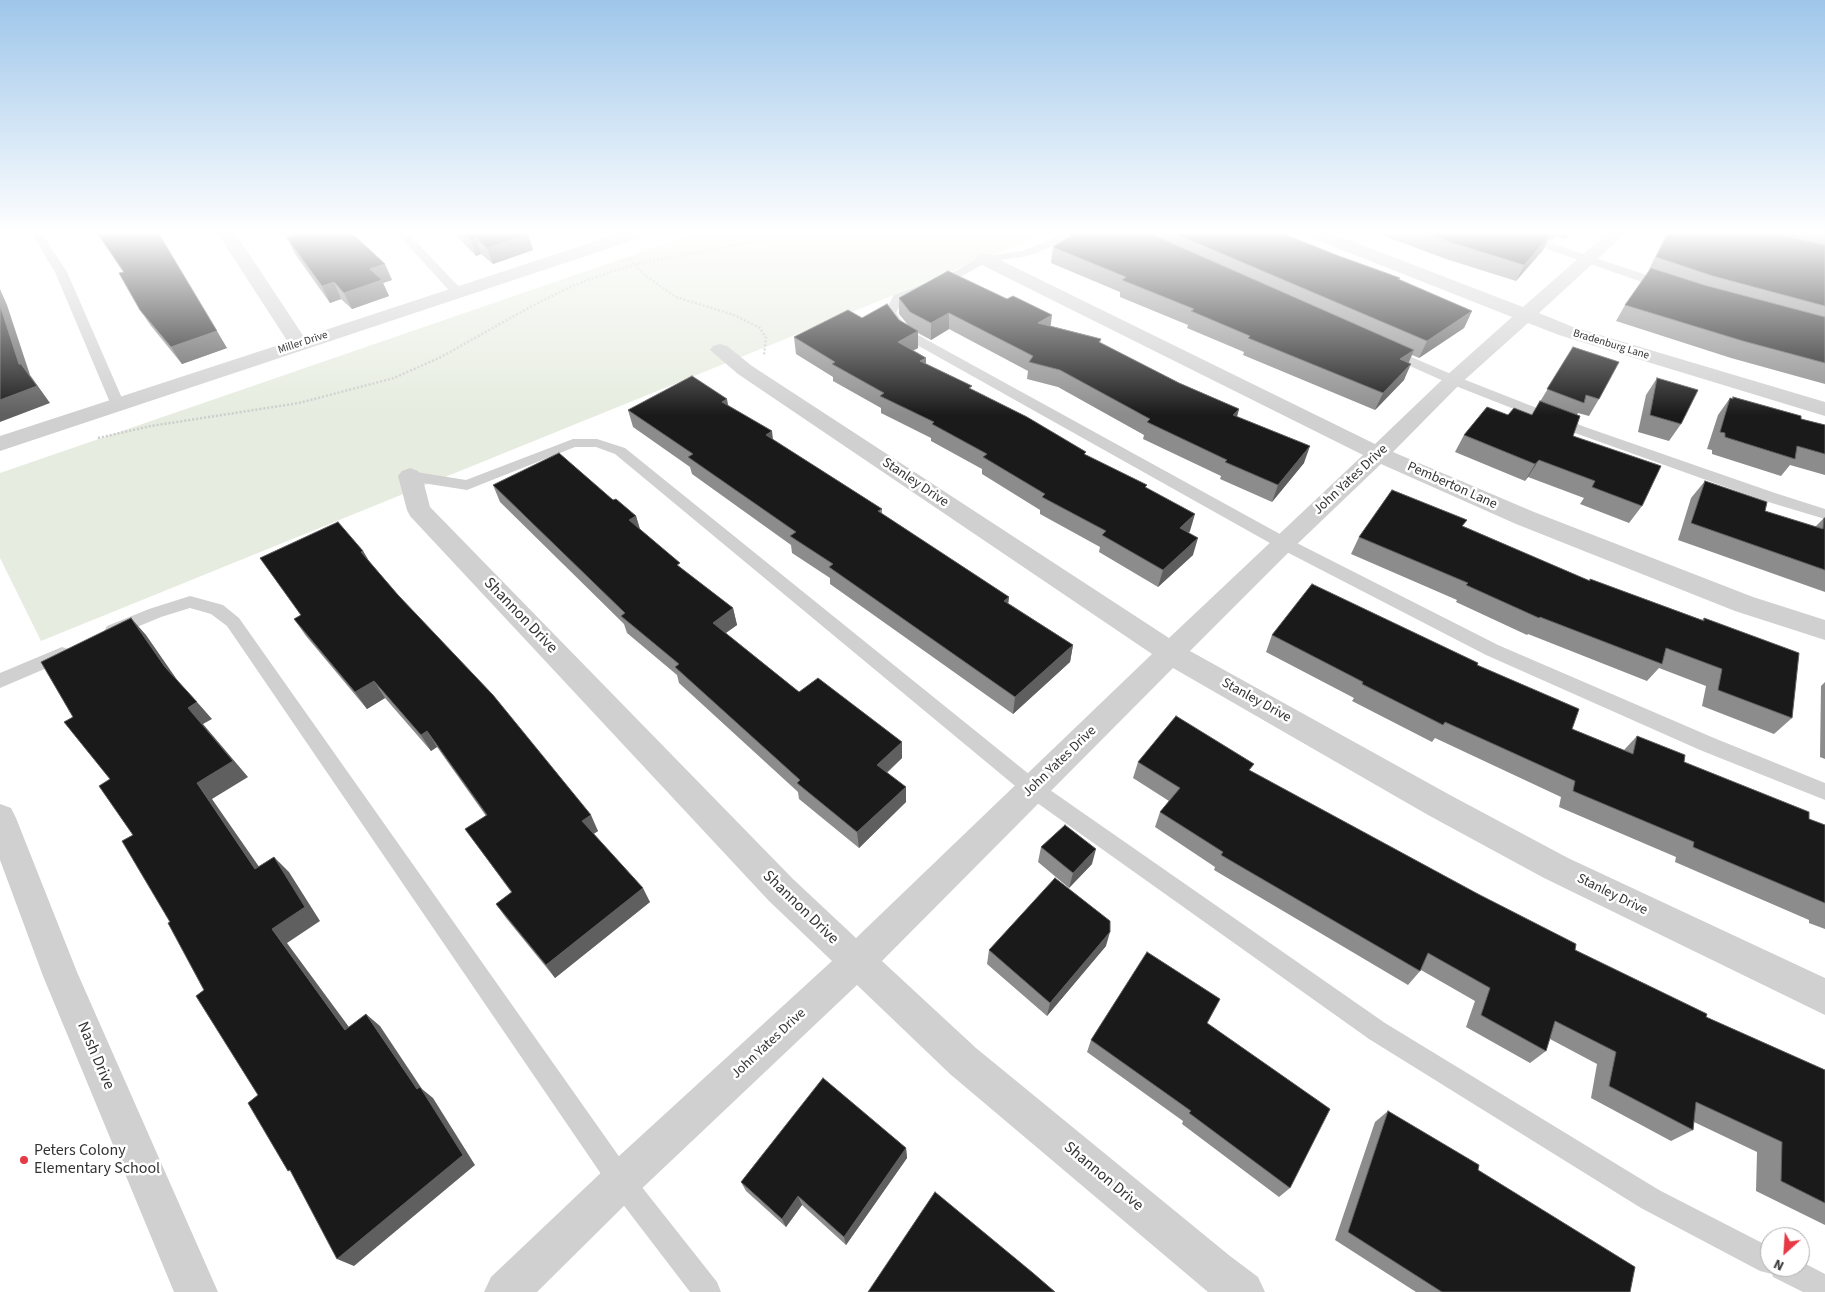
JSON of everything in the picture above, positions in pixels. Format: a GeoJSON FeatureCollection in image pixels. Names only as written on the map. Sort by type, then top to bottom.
{"type":"FeatureCollection","features":[{"type":"Feature","properties":{"kind":"street"},"geometry":{"type":"LineString","coordinates":[[266,294],[299,344]]}},
{"type":"Feature","properties":{"kind":"street","name":"Miller Drive"},"geometry":{"type":"LineString","coordinates":[[0,444],[454,294]]}},
{"type":"Feature","properties":{"kind":"street","name":"Pemberton Lane"},"geometry":{"type":"LineString","coordinates":[[1055,294],[1378,454],[1534,522],[1744,604],[1825,630]]}},
{"type":"Feature","properties":{"kind":"street","name":"Bradenburg Lane"},"geometry":{"type":"LineString","coordinates":[[1474,294],[1576,334],[1825,409]]}},
{"type":"Feature","properties":{"kind":"street","name":"John Yates Drive"},"geometry":{"type":"LineString","coordinates":[[506,1292],[621,1181],[856,962],[1283,543],[1378,454],[1453,380],[1550,294]]}},
{"type":"Feature","properties":{"kind":"street","name":"Stanley Drive"},"geometry":{"type":"LineString","coordinates":[[720,350],[745,370],[1172,654],[1439,805],[1556,868],[1825,997]]}},
{"type":"Feature","properties":{"kind":"street","name":"Shannon Drive"},"geometry":{"type":"LineString","coordinates":[[410,476],[420,510],[780,890],[963,1061],[1243,1292]]}},
{"type":"Feature","properties":{"kind":"street","name":"Nash Drive"},"geometry":{"type":"LineString","coordinates":[[0,818],[62,976],[196,1292]]}},
{"type":"Feature","properties":{"kind":"lane"},"geometry":{"type":"LineString","coordinates":[[71,294],[118,404]]}},
{"type":"Feature","properties":{"kind":"lane"},"geometry":{"type":"LineString","coordinates":[[907,294],[898,298],[890,313],[905,333],[1283,543],[1492,650],[1707,744],[1825,792]]}},
{"type":"Feature","properties":{"kind":"lane"},"geometry":{"type":"LineString","coordinates":[[1373,344],[1453,380],[1580,430],[1770,497],[1825,514]]}},
{"type":"Feature","properties":{"kind":"lane"},"geometry":{"type":"LineString","coordinates":[[410,476],[467,485],[573,443],[597,443],[620,451],[1033,789],[1377,1031],[1650,1199],[1760,1255]]}},
{"type":"Feature","properties":{"kind":"lane"},"geometry":{"type":"LineString","coordinates":[[0,681],[155,613],[190,602],[217,609],[233,622],[621,1181],[707,1292]]}},
{"type":"Feature","properties":{"kind":"lane"},"geometry":{"type":"LineString","coordinates":[[1802,1277],[1825,1289]]}},
{"type":"Feature","properties":{"kind":"path"},"geometry":{"type":"LineString","coordinates":[[91,440],[152,426],[299,403],[394,378],[441,357],[555,294]]}},
{"type":"Feature","properties":{"kind":"path"},"geometry":{"type":"LineString","coordinates":[[672,294],[734,315],[760,328],[766,338],[763,359],[745,370]]}},
{"type":"Feature","properties":{"kind":"shaded area"},"geometry":{"type":"Polygon","coordinates":[[[519,294],[895,294],[41,641],[0,558],[0,473],[519,294]]]}},
{"type":"Feature","properties":{"kind":"building"},"geometry":{"type":"Polygon","coordinates":[[[131,294],[195,294],[217,331],[171,347],[140,310],[131,294]]]}},
{"type":"Feature","properties":{"kind":"building"},"geometry":{"type":"Polygon","coordinates":[[[906,294],[997,294],[1007,299],[1013,296],[1052,315],[1038,323],[1101,339],[1099,342],[1179,383],[1239,409],[1233,415],[1310,446],[1278,485],[1225,462],[1227,460],[1147,422],[1150,419],[1060,370],[1029,362],[1033,356],[949,313],[931,323],[910,312],[899,298],[906,294]]]}},
{"type":"Feature","properties":{"kind":"building"},"geometry":{"type":"Polygon","coordinates":[[[1157,294],[1288,294],[1414,350],[1400,359],[1411,364],[1383,393],[1248,338],[1250,336],[1191,311],[1194,309],[1157,294]]]}},
{"type":"Feature","properties":{"kind":"building"},"geometry":{"type":"Polygon","coordinates":[[[1317,294],[1433,294],[1472,311],[1427,341],[1317,294]]]}},
{"type":"Feature","properties":{"kind":"building"},"geometry":{"type":"Polygon","coordinates":[[[1633,294],[1739,294],[1825,317],[1825,363],[1743,341],[1625,305],[1633,294]]]}},
{"type":"Feature","properties":{"kind":"building"},"geometry":{"type":"Polygon","coordinates":[[[1781,294],[1825,294],[1825,306],[1781,294]]]}},
{"type":"Feature","properties":{"kind":"building"},"geometry":{"type":"Polygon","coordinates":[[[887,304],[899,320],[918,331],[898,342],[926,358],[920,361],[972,386],[969,388],[1027,417],[1086,452],[1084,454],[1147,485],[1145,487],[1195,514],[1180,528],[1198,538],[1163,570],[1102,535],[1106,531],[1042,497],[1045,494],[983,457],[987,454],[932,424],[934,422],[880,396],[884,393],[832,364],[835,362],[794,337],[848,310],[862,318],[887,304]]]}},
{"type":"Feature","properties":{"kind":"building"},"geometry":{"type":"Polygon","coordinates":[[[0,305],[19,364],[21,364],[37,386],[0,400],[0,305]]]}},
{"type":"Feature","properties":{"kind":"building"},"geometry":{"type":"Polygon","coordinates":[[[1573,347],[1619,362],[1599,399],[1586,395],[1584,403],[1547,389],[1573,347]]]}},
{"type":"Feature","properties":{"kind":"building"},"geometry":{"type":"Polygon","coordinates":[[[692,376],[727,399],[722,402],[772,431],[766,435],[882,509],[878,511],[1009,597],[1004,601],[1073,645],[1015,697],[829,567],[833,564],[790,536],[796,532],[688,457],[693,454],[628,410],[692,376]]]}},
{"type":"Feature","properties":{"kind":"building"},"geometry":{"type":"Polygon","coordinates":[[[1657,378],[1698,390],[1681,424],[1650,415],[1657,378]]]}},
{"type":"Feature","properties":{"kind":"building"},"geometry":{"type":"Polygon","coordinates":[[[1733,397],[1801,416],[1801,419],[1825,425],[1825,454],[1797,446],[1795,459],[1725,437],[1725,433],[1720,432],[1730,398],[1733,399],[1733,397]]]}},
{"type":"Feature","properties":{"kind":"building"},"geometry":{"type":"Polygon","coordinates":[[[1540,401],[1580,416],[1573,436],[1661,466],[1642,506],[1592,487],[1595,481],[1539,460],[1535,464],[1464,435],[1487,407],[1508,415],[1514,408],[1532,415],[1540,401]]]}},
{"type":"Feature","properties":{"kind":"building"},"geometry":{"type":"Polygon","coordinates":[[[559,453],[613,500],[616,499],[636,516],[629,520],[680,563],[677,565],[733,608],[713,623],[799,692],[818,678],[902,742],[877,765],[906,787],[857,832],[797,783],[800,780],[675,667],[679,664],[621,616],[625,613],[493,485],[559,453]]]}},
{"type":"Feature","properties":{"kind":"building"},"geometry":{"type":"Polygon","coordinates":[[[1705,481],[1767,502],[1765,511],[1823,529],[1825,518],[1825,570],[1691,523],[1705,481]]]}},
{"type":"Feature","properties":{"kind":"building"},"geometry":{"type":"Polygon","coordinates":[[[1392,490],[1467,520],[1462,526],[1590,581],[1590,579],[1704,621],[1704,618],[1799,653],[1792,718],[1718,690],[1722,669],[1666,648],[1662,664],[1539,618],[1466,585],[1468,583],[1359,537],[1392,490]]]}},
{"type":"Feature","properties":{"kind":"building"},"geometry":{"type":"Polygon","coordinates":[[[338,522],[398,595],[493,695],[591,815],[582,821],[643,888],[546,965],[496,904],[512,892],[465,829],[487,815],[427,731],[421,735],[374,681],[355,692],[294,619],[301,615],[260,558],[338,522]]]}},
{"type":"Feature","properties":{"kind":"building"},"geometry":{"type":"Polygon","coordinates":[[[1312,584],[1478,663],[1477,665],[1579,709],[1572,729],[1633,754],[1637,736],[1685,755],[1684,762],[1809,812],[1809,819],[1825,825],[1825,903],[1693,847],[1694,842],[1573,791],[1575,781],[1445,722],[1443,725],[1272,635],[1312,584]]]}},
{"type":"Feature","properties":{"kind":"building"},"geometry":{"type":"Polygon","coordinates":[[[131,618],[165,667],[197,702],[188,708],[233,761],[197,783],[255,869],[274,857],[305,907],[272,929],[345,1030],[366,1014],[417,1089],[420,1087],[463,1155],[337,1259],[290,1170],[288,1171],[248,1103],[258,1095],[196,996],[204,990],[168,923],[170,922],[122,841],[133,835],[99,786],[110,779],[64,722],[73,717],[41,662],[131,618]]]}},
{"type":"Feature","properties":{"kind":"building"},"geometry":{"type":"Polygon","coordinates":[[[1176,716],[1254,764],[1249,770],[1478,894],[1576,944],[1575,950],[1707,1014],[1706,1017],[1825,1070],[1825,1203],[1781,1181],[1782,1142],[1696,1102],[1693,1130],[1609,1086],[1616,1052],[1555,1021],[1546,1051],[1481,1015],[1490,988],[1428,953],[1420,971],[1221,855],[1223,852],[1160,812],[1180,788],[1138,762],[1176,716]]]}},
{"type":"Feature","properties":{"kind":"building"},"geometry":{"type":"Polygon","coordinates":[[[1065,825],[1096,849],[1073,873],[1041,847],[1065,825]]]}},
{"type":"Feature","properties":{"kind":"building"},"geometry":{"type":"Polygon","coordinates":[[[1055,878],[1110,921],[1110,932],[1050,1003],[989,950],[1055,878]]]}},
{"type":"Feature","properties":{"kind":"building"},"geometry":{"type":"Polygon","coordinates":[[[1147,952],[1220,999],[1207,1023],[1330,1109],[1290,1188],[1189,1113],[1191,1111],[1091,1040],[1147,952]]]}},
{"type":"Feature","properties":{"kind":"building"},"geometry":{"type":"Polygon","coordinates":[[[823,1078],[906,1148],[844,1237],[798,1196],[782,1219],[741,1182],[823,1078]]]}},
{"type":"Feature","properties":{"kind":"building"},"geometry":{"type":"Polygon","coordinates":[[[1388,1111],[1479,1165],[1478,1170],[1635,1267],[1630,1292],[1442,1292],[1348,1232],[1388,1111]]]}},
{"type":"Feature","properties":{"kind":"building"},"geometry":{"type":"Polygon","coordinates":[[[935,1192],[1033,1273],[1055,1292],[868,1292],[935,1192]]]}},
{"type":"Feature","properties":{"kind":"place","name":"Peters Colony Elementary School"},"geometry":{"type":"Point","coordinates":[24,1160]}}]}
